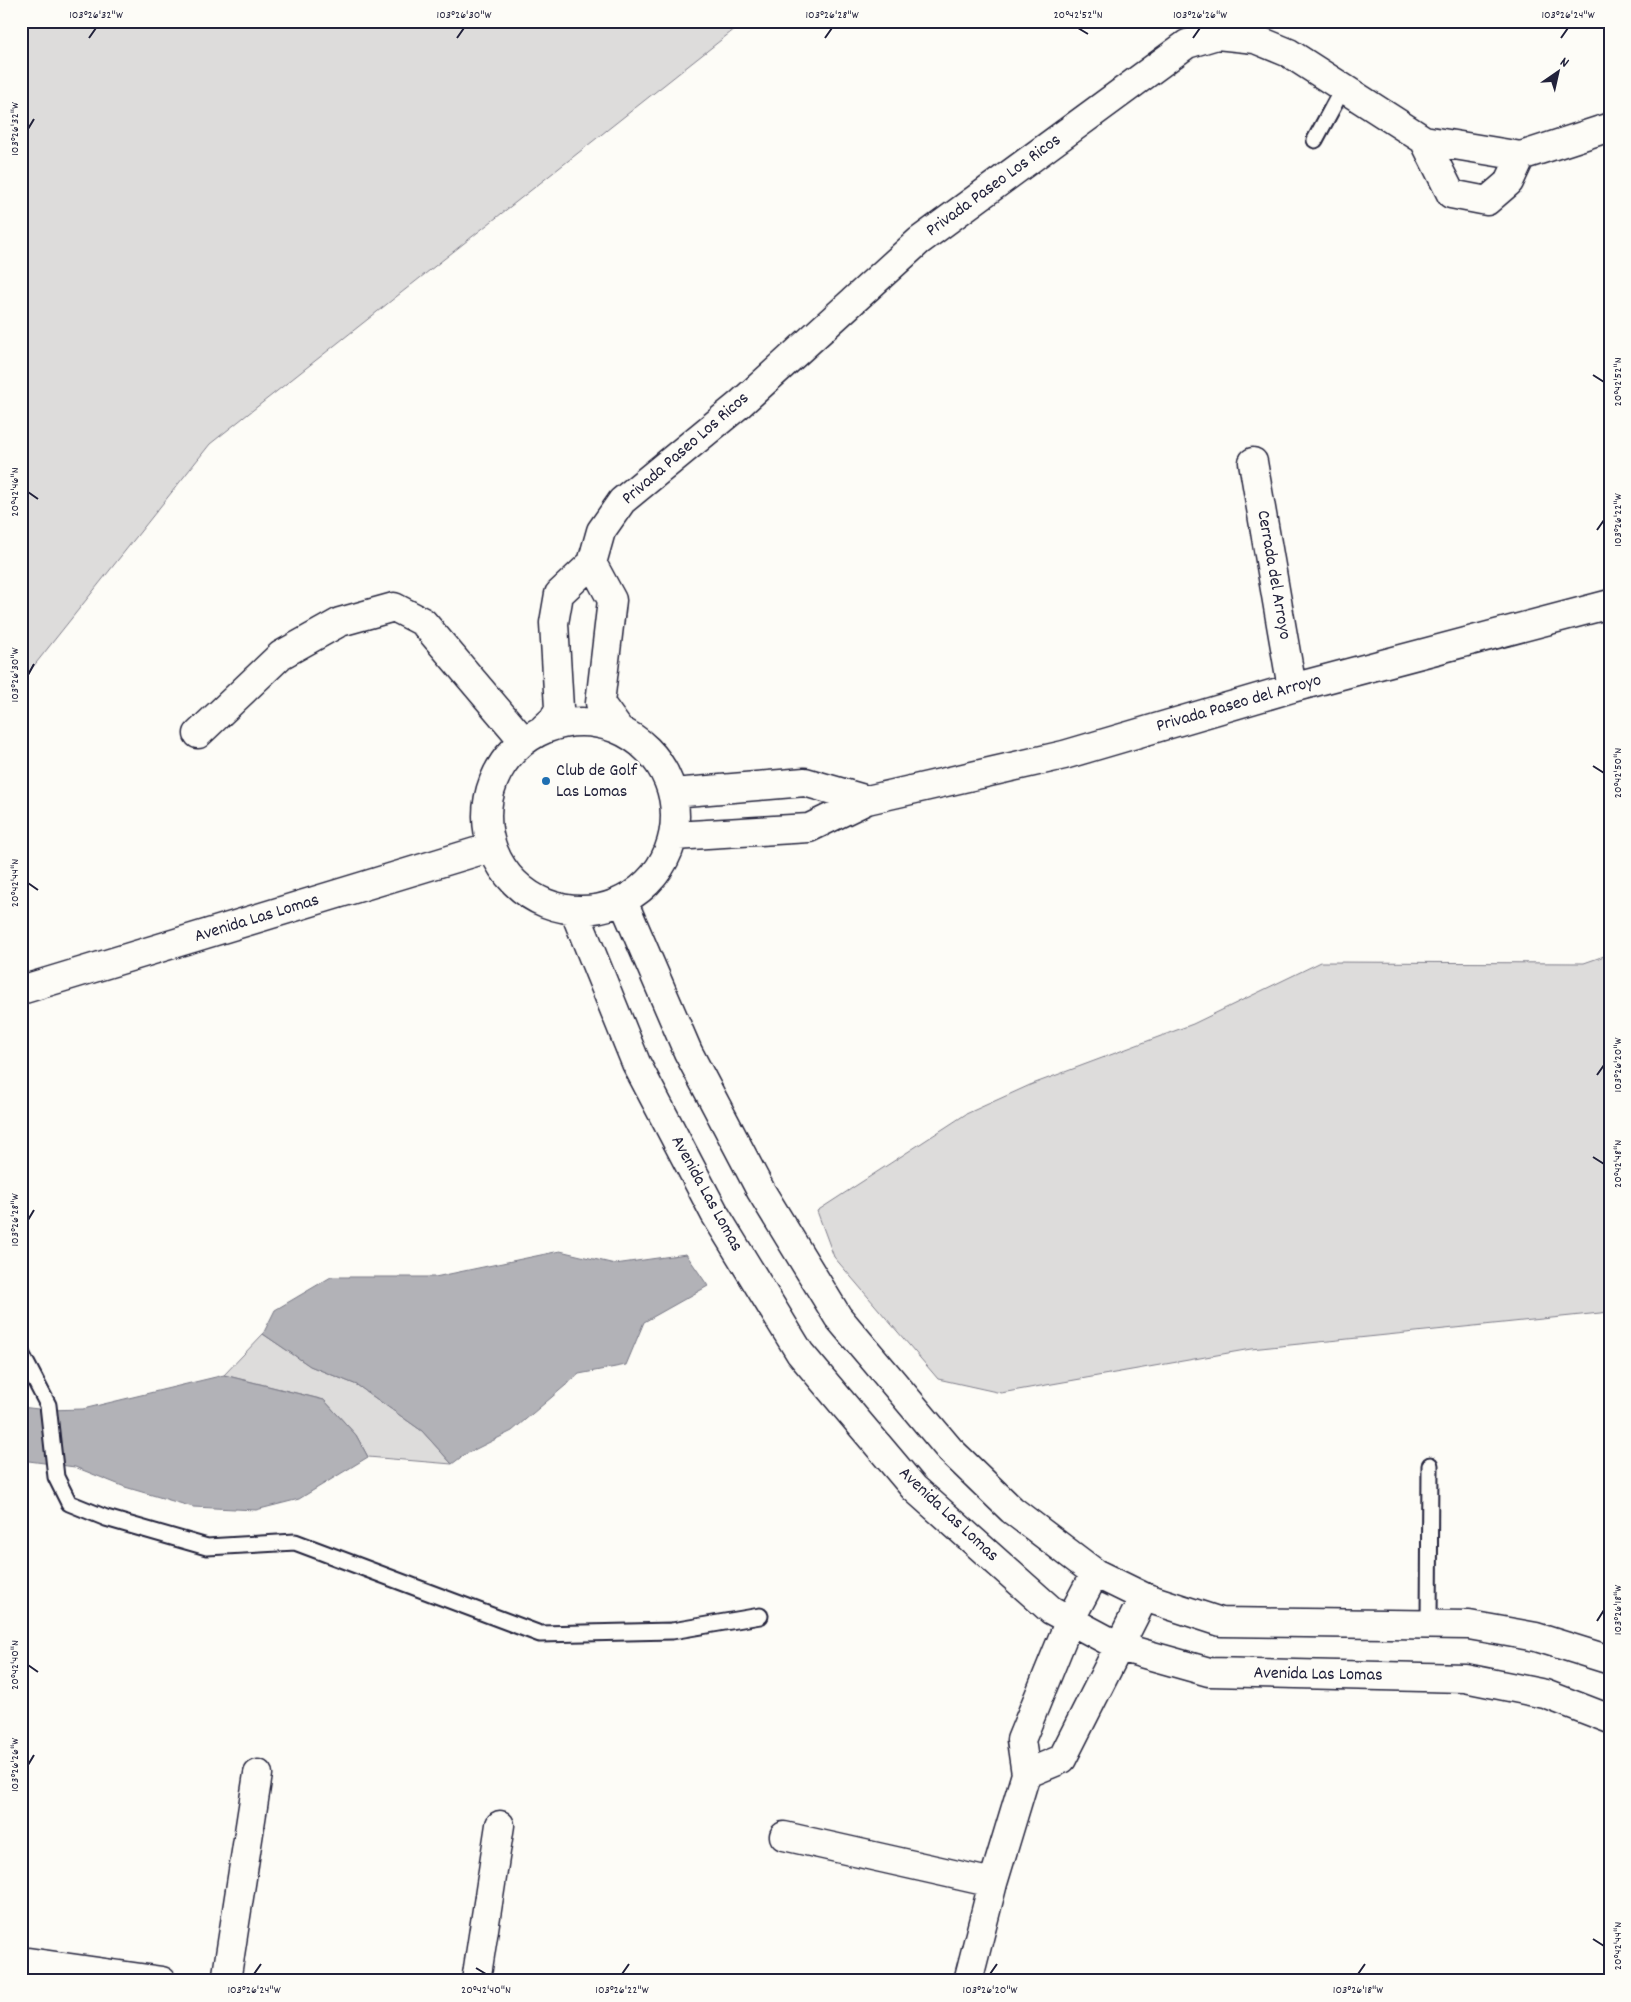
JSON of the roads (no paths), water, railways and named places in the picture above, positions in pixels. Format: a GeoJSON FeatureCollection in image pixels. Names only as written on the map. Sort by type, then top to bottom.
{"type":"FeatureCollection","features":[{"type":"Feature","properties":{"kind":"street","name":"Privada Paseo Los Ricos"},"geometry":{"type":"LineString","coordinates":[[592,563],[601,531],[622,501],[740,404],[919,240],[1187,44],[1217,35],[1255,39],[1289,53],[1424,140],[1474,150],[1521,156]]}},
{"type":"Feature","properties":{"kind":"street"},"geometry":{"type":"LineString","coordinates":[[1424,140],[1451,194],[1487,201],[1509,182],[1521,156],[1610,127]]}},
{"type":"Feature","properties":{"kind":"street","name":"Cerrada del Arroyo"},"geometry":{"type":"LineString","coordinates":[[1253,462],[1292,688]]}},
{"type":"Feature","properties":{"kind":"street"},"geometry":{"type":"LineString","coordinates":[[534,734],[568,722],[594,721],[618,728],[643,744],[650,751],[662,766],[673,792],[674,836],[664,862],[647,885],[624,901],[600,909],[574,910],[548,904],[524,891],[504,871],[492,848],[487,824],[488,800],[494,777],[506,756],[534,734],[554,719],[559,708],[554,623],[559,594],[592,563],[612,600],[600,703],[618,728]]}},
{"type":"Feature","properties":{"kind":"street","name":"Privada Paseo del Arroyo"},"geometry":{"type":"LineString","coordinates":[[674,836],[809,828],[867,800],[1064,755],[1292,688],[1610,604]]}},
{"type":"Feature","properties":{"kind":"street"},"geometry":{"type":"LineString","coordinates":[[198,734],[281,655],[340,622],[394,607],[423,622],[534,734]]}},
{"type":"Feature","properties":{"kind":"street","name":"Privada Paseo del Arroyo"},"geometry":{"type":"LineString","coordinates":[[673,792],[804,782],[867,800]]}},
{"type":"Feature","properties":{"kind":"street","name":"Avenida Las Lomas"},"geometry":{"type":"LineString","coordinates":[[21,990],[492,848]]}},
{"type":"Feature","properties":{"kind":"street"},"geometry":{"type":"LineString","coordinates":[[624,901],[688,1052],[761,1190],[838,1317],[950,1450],[1012,1510],[1095,1573],[1144,1597],[1220,1622],[1469,1625],[1536,1637],[1610,1660]]}},
{"type":"Feature","properties":{"kind":"street","name":"Avenida Las Lomas"},"geometry":{"type":"LineString","coordinates":[[574,910],[636,1063],[715,1214],[800,1353],[914,1488],[1051,1610],[1120,1647],[1209,1672],[1465,1678],[1545,1694],[1610,1719]]}},
{"type":"Feature","properties":{"kind":"street"},"geometry":{"type":"LineString","coordinates":[[968,1981],[993,1883],[1026,1774],[1021,1740],[1070,1620],[1095,1573]]}},
{"type":"Feature","properties":{"kind":"street"},"geometry":{"type":"LineString","coordinates":[[1026,1774],[1062,1759],[1144,1597]]}},
{"type":"Feature","properties":{"kind":"street"},"geometry":{"type":"LineString","coordinates":[[226,1981],[258,1774]]}},
{"type":"Feature","properties":{"kind":"street"},"geometry":{"type":"LineString","coordinates":[[476,1981],[500,1825]]}},
{"type":"Feature","properties":{"kind":"street"},"geometry":{"type":"LineString","coordinates":[[784,1836],[993,1883]]}},
{"type":"Feature","properties":{"kind":"street"},"geometry":{"type":"LineString","coordinates":[[21,1962],[162,1981]]}},
{"type":"Feature","properties":{"kind":"lane"},"geometry":{"type":"LineString","coordinates":[[1315,140],[1343,88]]}},
{"type":"Feature","properties":{"kind":"lane"},"geometry":{"type":"LineString","coordinates":[[21,1353],[48,1405],[56,1477],[70,1503],[106,1518],[206,1547],[295,1542],[540,1634],[672,1631],[760,1616]]}},
{"type":"Feature","properties":{"kind":"lane"},"geometry":{"type":"LineString","coordinates":[[1429,1624],[1430,1465]]}},
{"type":"Feature","properties":{"kind":"place","name":"Club de Golf Las Lomas"},"geometry":{"type":"Point","coordinates":[546,781]}}]}
